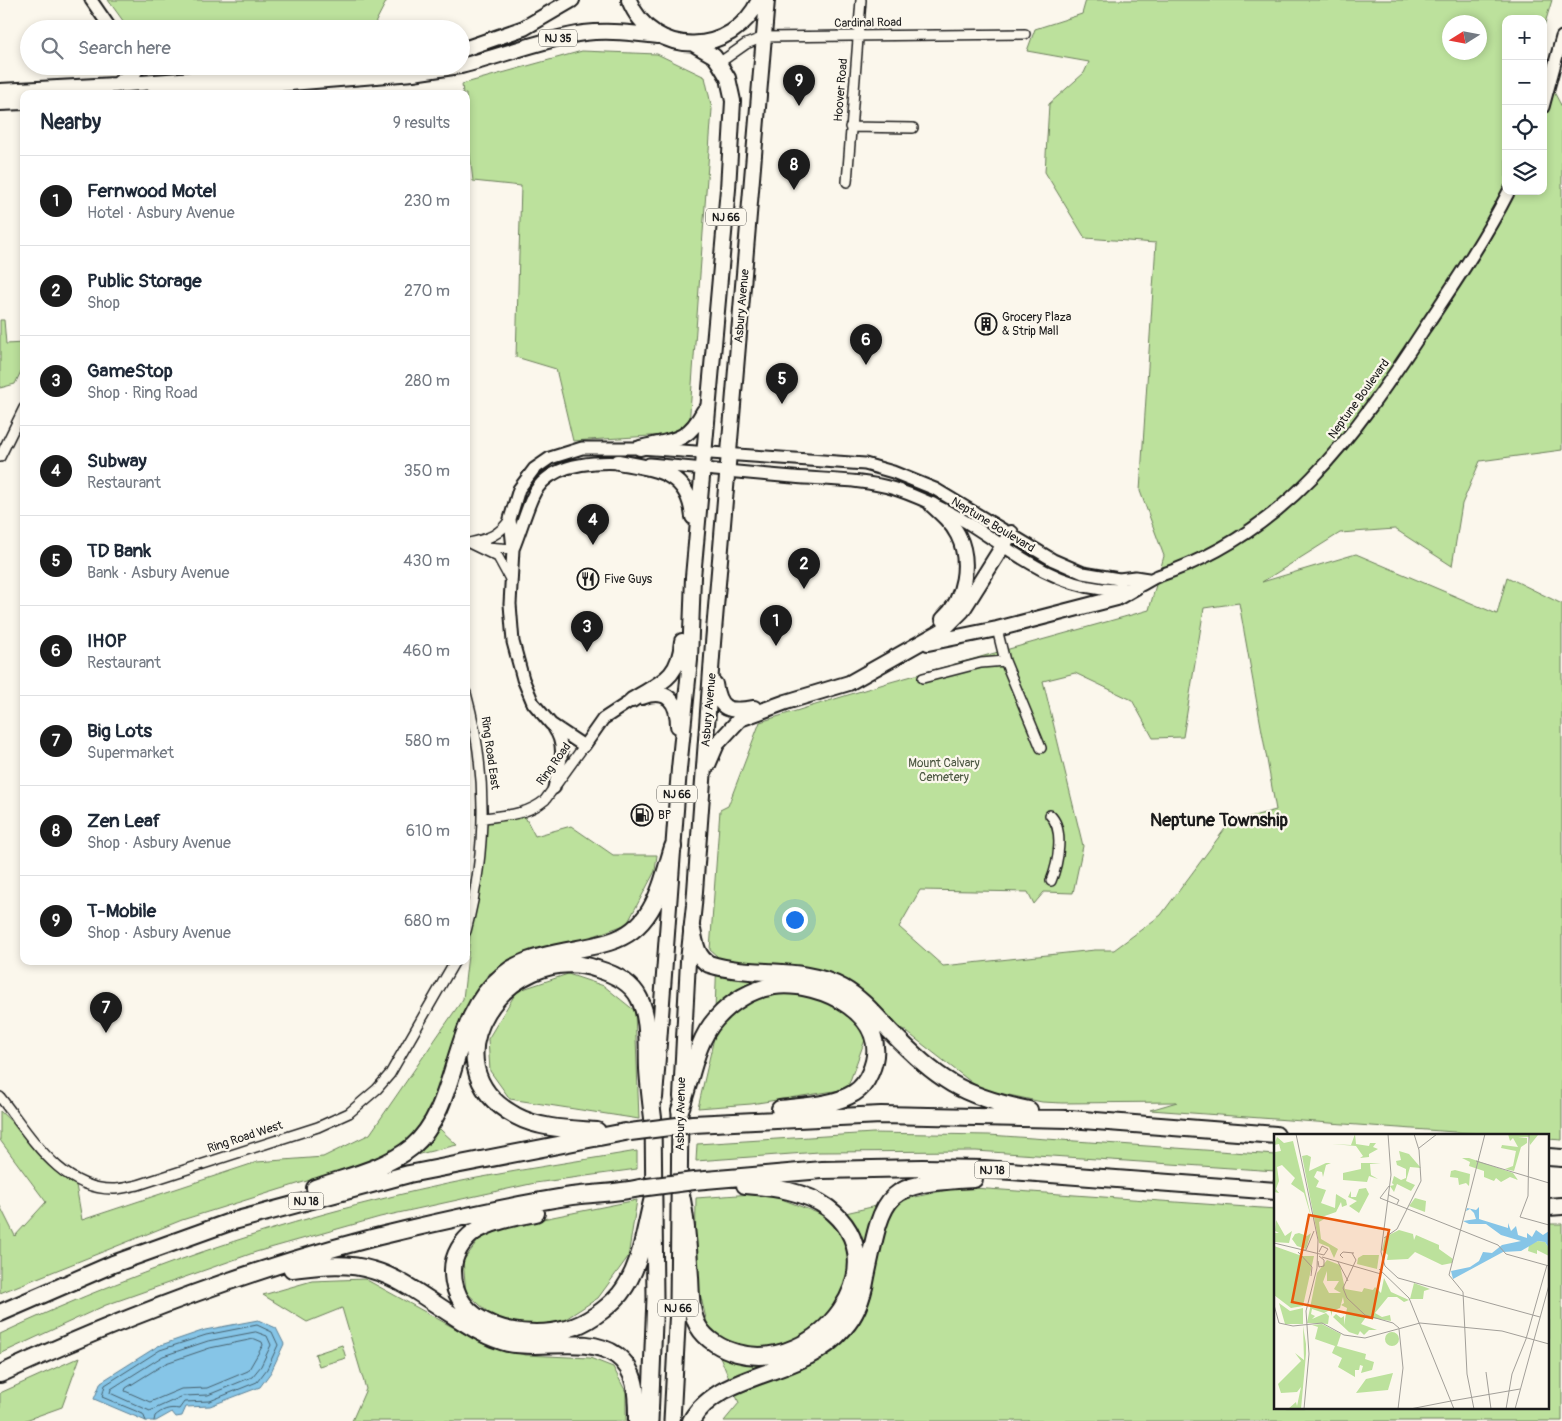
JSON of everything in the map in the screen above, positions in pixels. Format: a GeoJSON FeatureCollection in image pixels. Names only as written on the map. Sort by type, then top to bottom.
{"type":"FeatureCollection","features":[{"type":"Feature","properties":{"kind":"highway"},"geometry":{"type":"LineString","coordinates":[[230,1222],[253,1210],[379,1166],[412,1147],[433,1121],[472,1012],[483,995],[502,976],[522,963],[544,956],[610,942],[635,929],[653,907],[660,891],[673,847]]}},
{"type":"Feature","properties":{"kind":"highway"},"geometry":{"type":"LineString","coordinates":[[692,930],[698,952],[709,964],[800,974],[834,983],[864,1003],[931,1070],[958,1089],[994,1103],[1070,1119]]}},
{"type":"Feature","properties":{"kind":"highway"},"geometry":{"type":"LineString","coordinates":[[627,1132],[569,1130],[542,1124],[517,1116],[494,1099],[484,1087],[478,1072],[475,1048],[478,1030],[483,1018],[488,1008],[504,990],[525,976],[544,968],[563,965],[577,965],[601,970],[620,978],[640,1000],[645,1013],[653,1118]]}},
{"type":"Feature","properties":{"kind":"highway"},"geometry":{"type":"LineString","coordinates":[[680,1110],[698,1054],[715,1020],[739,1000],[758,990],[784,985],[822,990],[847,1004],[859,1015],[870,1030],[875,1049],[872,1068],[865,1081],[855,1093],[825,1104],[740,1114],[701,1124]]}},
{"type":"Feature","properties":{"kind":"highway","name":"Asbury Avenue"},"geometry":{"type":"LineString","coordinates":[[672,1421],[681,1195],[680,1110]]}},
{"type":"Feature","properties":{"kind":"highway","name":"NJ 18"},"geometry":{"type":"LineString","coordinates":[[0,1313],[113,1264],[230,1222],[409,1174],[627,1132],[701,1124],[881,1115],[1070,1119],[1274,1135]]}},
{"type":"Feature","properties":{"kind":"highway","name":"Asbury Avenue"},"geometry":{"type":"LineString","coordinates":[[650,1421],[655,1298],[640,1192],[653,1118]]}},
{"type":"Feature","properties":{"kind":"highway","name":"NJ 18"},"geometry":{"type":"LineString","coordinates":[[0,1374],[140,1315],[296,1259],[411,1228],[530,1204],[640,1192],[701,1181],[822,1170],[893,1168],[984,1169],[1274,1191]]}},
{"type":"Feature","properties":{"kind":"highway"},"geometry":{"type":"LineString","coordinates":[[691,1421],[715,1396],[807,1357],[826,1346],[843,1330],[856,1311],[862,1297],[881,1213],[888,1202],[901,1191],[932,1181],[1063,1176]]}},
{"type":"Feature","properties":{"kind":"highway"},"geometry":{"type":"LineString","coordinates":[[681,1195],[686,1228],[692,1307],[697,1325],[706,1336],[731,1351],[753,1356],[793,1350],[815,1339],[834,1322],[849,1298],[852,1288],[856,1264],[855,1251],[844,1225],[827,1207],[799,1194],[762,1186],[701,1181]]}},
{"type":"Feature","properties":{"kind":"highway"},"geometry":{"type":"LineString","coordinates":[[640,1192],[642,1249],[633,1274],[619,1294],[586,1321],[568,1329],[526,1334],[489,1324],[474,1315],[463,1304],[455,1287],[453,1268],[457,1253],[473,1233],[493,1223],[640,1192]]}},
{"type":"Feature","properties":{"kind":"highway"},"geometry":{"type":"LineString","coordinates":[[263,1272],[334,1265],[366,1268],[392,1278],[477,1330],[497,1340],[532,1346],[589,1346],[611,1352],[628,1366],[635,1382],[637,1421]]}},
{"type":"Feature","properties":{"kind":"main road","name":"NJ 35"},"geometry":{"type":"LineString","coordinates":[[470,47],[524,28],[572,0]]}},
{"type":"Feature","properties":{"kind":"main road"},"geometry":{"type":"LineString","coordinates":[[629,0],[640,18],[658,36]]}},
{"type":"Feature","properties":{"kind":"main road","name":"NJ 35"},"geometry":{"type":"LineString","coordinates":[[470,63],[558,38],[585,33],[614,32],[658,36],[695,45],[719,39],[739,27],[754,10],[759,0]]}},
{"type":"Feature","properties":{"kind":"main road","name":"Asbury Avenue"},"geometry":{"type":"LineString","coordinates":[[680,1110],[683,1029],[767,0]]}},
{"type":"Feature","properties":{"kind":"main road","name":"Asbury Avenue"},"geometry":{"type":"LineString","coordinates":[[653,1118],[679,769],[690,660],[696,538],[728,190],[733,101],[728,78],[719,63],[714,56],[695,45]]}},
{"type":"Feature","properties":{"kind":"main road"},"geometry":{"type":"LineString","coordinates":[[115,86],[132,75]]}},
{"type":"Feature","properties":{"kind":"main road","name":"NJ 35"},"geometry":{"type":"LineString","coordinates":[[154,90],[224,77],[249,75]]}},
{"type":"Feature","properties":{"kind":"main road","name":"NJ 35"},"geometry":{"type":"LineString","coordinates":[[38,90],[115,86],[154,90],[397,75]]}},
{"type":"Feature","properties":{"kind":"main road","name":"NJ 35"},"geometry":{"type":"LineString","coordinates":[[0,92],[20,91]]}},
{"type":"Feature","properties":{"kind":"main road"},"geometry":{"type":"LineString","coordinates":[[0,103],[20,102]]}},
{"type":"Feature","properties":{"kind":"main road"},"geometry":{"type":"LineString","coordinates":[[640,448],[679,439],[690,432],[708,404]]}},
{"type":"Feature","properties":{"kind":"main road"},"geometry":{"type":"LineString","coordinates":[[618,462],[658,469],[668,473],[680,483],[689,496],[696,538]]}},
{"type":"Feature","properties":{"kind":"main road"},"geometry":{"type":"LineString","coordinates":[[913,646],[950,614],[963,587],[964,558],[958,536],[947,519],[932,505]]}},
{"type":"Feature","properties":{"kind":"main road"},"geometry":{"type":"LineString","coordinates":[[705,770],[717,744],[740,719],[786,702],[849,683],[943,630],[957,617],[1011,533]]}},
{"type":"Feature","properties":{"kind":"main road"},"geometry":{"type":"LineString","coordinates":[[913,646],[996,629],[1117,598],[1136,588]]}},
{"type":"Feature","properties":{"kind":"main road"},"geometry":{"type":"LineString","coordinates":[[632,700],[664,680],[679,663],[684,620],[692,597]]}},
{"type":"Feature","properties":{"kind":"main road"},"geometry":{"type":"LineString","coordinates":[[712,664],[717,698],[728,709],[736,711],[786,702]]}},
{"type":"Feature","properties":{"kind":"main road"},"geometry":{"type":"LineString","coordinates":[[632,700],[657,693],[667,696],[674,704],[678,715],[679,769]]}},
{"type":"Feature","properties":{"kind":"street"},"geometry":{"type":"LineString","coordinates":[[90,0],[104,20]]}},
{"type":"Feature","properties":{"kind":"street","name":"Hoover Road"},"geometry":{"type":"LineString","coordinates":[[847,182],[861,0]]}},
{"type":"Feature","properties":{"kind":"street","name":"Cardinal Road"},"geometry":{"type":"LineString","coordinates":[[719,63],[746,44],[764,37],[1025,34]]}},
{"type":"Feature","properties":{"kind":"street"},"geometry":{"type":"LineString","coordinates":[[1544,105],[1562,37]]}},
{"type":"Feature","properties":{"kind":"street"},"geometry":{"type":"LineString","coordinates":[[217,75],[224,77]]}},
{"type":"Feature","properties":{"kind":"street"},"geometry":{"type":"LineString","coordinates":[[850,127],[914,128]]}},
{"type":"Feature","properties":{"kind":"street","name":"Neptune Boulevard"},"geometry":{"type":"LineString","coordinates":[[513,549],[532,496],[544,482],[558,472],[585,462],[618,462],[845,481],[894,489],[967,522],[1025,561],[1077,585],[1104,590],[1136,588],[1148,579],[1182,568],[1228,544],[1281,506],[1327,464],[1378,400],[1471,259],[1507,195]]}},
{"type":"Feature","properties":{"kind":"street"},"geometry":{"type":"LineString","coordinates":[[0,457],[20,416]]}},
{"type":"Feature","properties":{"kind":"street","name":"Neptune Boulevard"},"geometry":{"type":"LineString","coordinates":[[510,519],[520,489],[534,469],[550,458],[582,448],[640,448],[865,464],[920,482],[1011,533],[1053,560],[1083,572],[1119,579],[1135,577],[1148,579]]}},
{"type":"Feature","properties":{"kind":"street"},"geometry":{"type":"LineString","coordinates":[[882,487],[896,479],[920,482]]}},
{"type":"Feature","properties":{"kind":"street"},"geometry":{"type":"LineString","coordinates":[[470,542],[488,538],[502,531],[510,519]]}},
{"type":"Feature","properties":{"kind":"street"},"geometry":{"type":"LineString","coordinates":[[510,519],[513,549],[510,579],[513,642],[523,679],[533,703],[551,724],[562,742],[563,752],[554,788]]}},
{"type":"Feature","properties":{"kind":"street"},"geometry":{"type":"LineString","coordinates":[[470,543],[513,549]]}},
{"type":"Feature","properties":{"kind":"street"},"geometry":{"type":"LineString","coordinates":[[470,544],[498,557],[510,579]]}},
{"type":"Feature","properties":{"kind":"street"},"geometry":{"type":"LineString","coordinates":[[996,629],[1005,661],[1041,748]]}},
{"type":"Feature","properties":{"kind":"street"},"geometry":{"type":"LineString","coordinates":[[923,678],[982,663],[1005,661]]}},
{"type":"Feature","properties":{"kind":"street","name":"Ring Road"},"geometry":{"type":"LineString","coordinates":[[484,818],[527,811],[545,800],[604,719],[632,700]]}},
{"type":"Feature","properties":{"kind":"street","name":"Ring Road East"},"geometry":{"type":"LineString","coordinates":[[470,710],[480,751],[484,818]]}},
{"type":"Feature","properties":{"kind":"street"},"geometry":{"type":"LineString","coordinates":[[551,724],[584,746]]}},
{"type":"Feature","properties":{"kind":"street"},"geometry":{"type":"LineString","coordinates":[[1050,815],[1055,819],[1058,832],[1055,869],[1051,881]]}},
{"type":"Feature","properties":{"kind":"street"},"geometry":{"type":"LineString","coordinates":[[470,913],[475,891],[484,818]]}},
{"type":"Feature","properties":{"kind":"street","name":"Ring Road West"},"geometry":{"type":"LineString","coordinates":[[0,1098],[51,1161],[71,1177],[92,1186],[115,1189],[138,1185],[318,1127],[349,1113],[377,1089],[390,1074],[453,965]]}},
{"type":"Feature","properties":{"kind":"green space"},"geometry":{"type":"Polygon","coordinates":[[[108,0],[387,0],[377,20],[122,20],[108,0]]]}},
{"type":"Feature","properties":{"kind":"green space","name":"Mount Calvary Cemetery"},"geometry":{"type":"Polygon","coordinates":[[[1086,0],[1552,0],[1547,17],[1547,15],[1502,15],[1502,195],[1547,195],[1547,79],[1562,107],[1562,450],[1480,461],[1462,504],[1452,566],[1395,529],[1340,533],[1262,582],[1356,554],[1497,614],[1507,577],[1562,604],[1562,1140],[1550,1139],[1550,1134],[1482,1134],[1150,1110],[1177,1102],[1042,1102],[980,1089],[903,1029],[865,1040],[847,1089],[751,1104],[698,1108],[714,1038],[717,956],[710,950],[720,810],[728,806],[760,722],[887,683],[1149,610],[1164,556],[1140,491],[1156,243],[1085,238],[1045,172],[1049,104],[1084,73],[1089,62],[1027,51],[1035,29],[1082,14],[1086,0]],[[1239,603],[1204,608],[1183,737],[1153,738],[1132,700],[1075,673],[1043,681],[1083,846],[1073,893],[1044,892],[1034,904],[1028,892],[920,890],[899,927],[943,966],[1095,950],[1114,950],[1161,915],[1230,822],[1276,810],[1239,603]]]}},
{"type":"Feature","properties":{"kind":"green space"},"geometry":{"type":"Polygon","coordinates":[[[582,51],[657,54],[705,77],[712,109],[689,426],[681,434],[573,441],[556,369],[516,357],[521,186],[473,181],[470,156],[470,90],[463,90],[462,84],[582,51]]]}},
{"type":"Feature","properties":{"kind":"green space"},"geometry":{"type":"Polygon","coordinates":[[[0,320],[4,320],[6,344],[20,343],[20,373],[15,384],[0,388],[0,320]]]}},
{"type":"Feature","properties":{"kind":"green space"},"geometry":{"type":"Polygon","coordinates":[[[523,813],[535,836],[571,826],[613,855],[657,855],[655,871],[627,924],[488,974],[426,1116],[457,1145],[307,1181],[182,1220],[0,1293],[0,1206],[15,1236],[46,1202],[0,1140],[0,1111],[71,1177],[76,1185],[82,1220],[257,1162],[323,1157],[370,1134],[463,999],[467,965],[470,965],[470,938],[484,815],[523,813]]]}},
{"type":"Feature","properties":{"kind":"green space"},"geometry":{"type":"Polygon","coordinates":[[[568,974],[604,986],[635,1011],[639,1119],[510,1099],[490,1071],[488,1039],[517,991],[568,974]]]}},
{"type":"Feature","properties":{"kind":"green space"},"geometry":{"type":"Polygon","coordinates":[[[873,1133],[989,1135],[1274,1155],[1274,1171],[976,1151],[819,1152],[696,1161],[697,1144],[873,1133]]]}},
{"type":"Feature","properties":{"kind":"green space"},"geometry":{"type":"Polygon","coordinates":[[[637,1151],[637,1169],[535,1183],[380,1217],[256,1252],[106,1305],[0,1354],[0,1334],[114,1284],[234,1241],[355,1206],[416,1191],[497,1174],[637,1151]]]}},
{"type":"Feature","properties":{"kind":"green space"},"geometry":{"type":"Polygon","coordinates":[[[959,1187],[1274,1209],[1274,1408],[1550,1408],[1550,1224],[1562,1224],[1562,1421],[724,1421],[739,1403],[708,1327],[695,1272],[696,1198],[766,1193],[828,1217],[959,1187]]]}},
{"type":"Feature","properties":{"kind":"green space"},"geometry":{"type":"Polygon","coordinates":[[[637,1200],[628,1257],[598,1298],[561,1322],[526,1326],[492,1316],[466,1292],[463,1261],[481,1237],[508,1226],[637,1200]]]}},
{"type":"Feature","properties":{"kind":"green space"},"geometry":{"type":"Polygon","coordinates":[[[365,1279],[489,1347],[526,1355],[590,1358],[613,1367],[626,1392],[626,1421],[352,1421],[366,1389],[342,1308],[307,1322],[263,1295],[312,1281],[365,1279]]]}},
{"type":"Feature","properties":{"kind":"green space"},"geometry":{"type":"Polygon","coordinates":[[[342,1345],[346,1358],[319,1366],[315,1354],[342,1345]]]}},
{"type":"Feature","properties":{"kind":"green space"},"geometry":{"type":"Polygon","coordinates":[[[80,1357],[62,1407],[23,1421],[0,1421],[0,1393],[80,1357]]]}},
{"type":"Feature","properties":{"kind":"water"},"geometry":{"type":"Polygon","coordinates":[[[258,1320],[276,1328],[284,1344],[271,1372],[260,1387],[210,1406],[186,1407],[182,1416],[176,1417],[172,1412],[156,1421],[146,1421],[94,1399],[101,1382],[158,1346],[205,1330],[258,1320]]]}},
{"type":"Feature","properties":{"kind":"place","name":"T-Mobile"},"geometry":{"type":"Point","coordinates":[799,106]}},
{"type":"Feature","properties":{"kind":"place","name":"Zen Leaf"},"geometry":{"type":"Point","coordinates":[794,190]}},
{"type":"Feature","properties":{"kind":"place","name":"Grocery Plaza & Strip Mall"},"geometry":{"type":"Point","coordinates":[986,324]}},
{"type":"Feature","properties":{"kind":"place","name":"IHOP"},"geometry":{"type":"Point","coordinates":[866,365]}},
{"type":"Feature","properties":{"kind":"place","name":"TD Bank"},"geometry":{"type":"Point","coordinates":[782,404]}},
{"type":"Feature","properties":{"kind":"place","name":"Subway"},"geometry":{"type":"Point","coordinates":[593,545]}},
{"type":"Feature","properties":{"kind":"place","name":"Five Guys"},"geometry":{"type":"Point","coordinates":[588,579]}},
{"type":"Feature","properties":{"kind":"place","name":"Public Storage"},"geometry":{"type":"Point","coordinates":[804,589]}},
{"type":"Feature","properties":{"kind":"place","name":"Fernwood Motel"},"geometry":{"type":"Point","coordinates":[776,646]}},
{"type":"Feature","properties":{"kind":"place","name":"GameStop"},"geometry":{"type":"Point","coordinates":[587,652]}},
{"type":"Feature","properties":{"kind":"place","name":"BP"},"geometry":{"type":"Point","coordinates":[642,815]}},
{"type":"Feature","properties":{"kind":"place","name":"Big Lots"},"geometry":{"type":"Point","coordinates":[106,1033]}},
{"type":"Feature","properties":{"kind":"district","name":"Neptune Township"},"geometry":{"type":"Point","coordinates":[1219,820]}}]}
